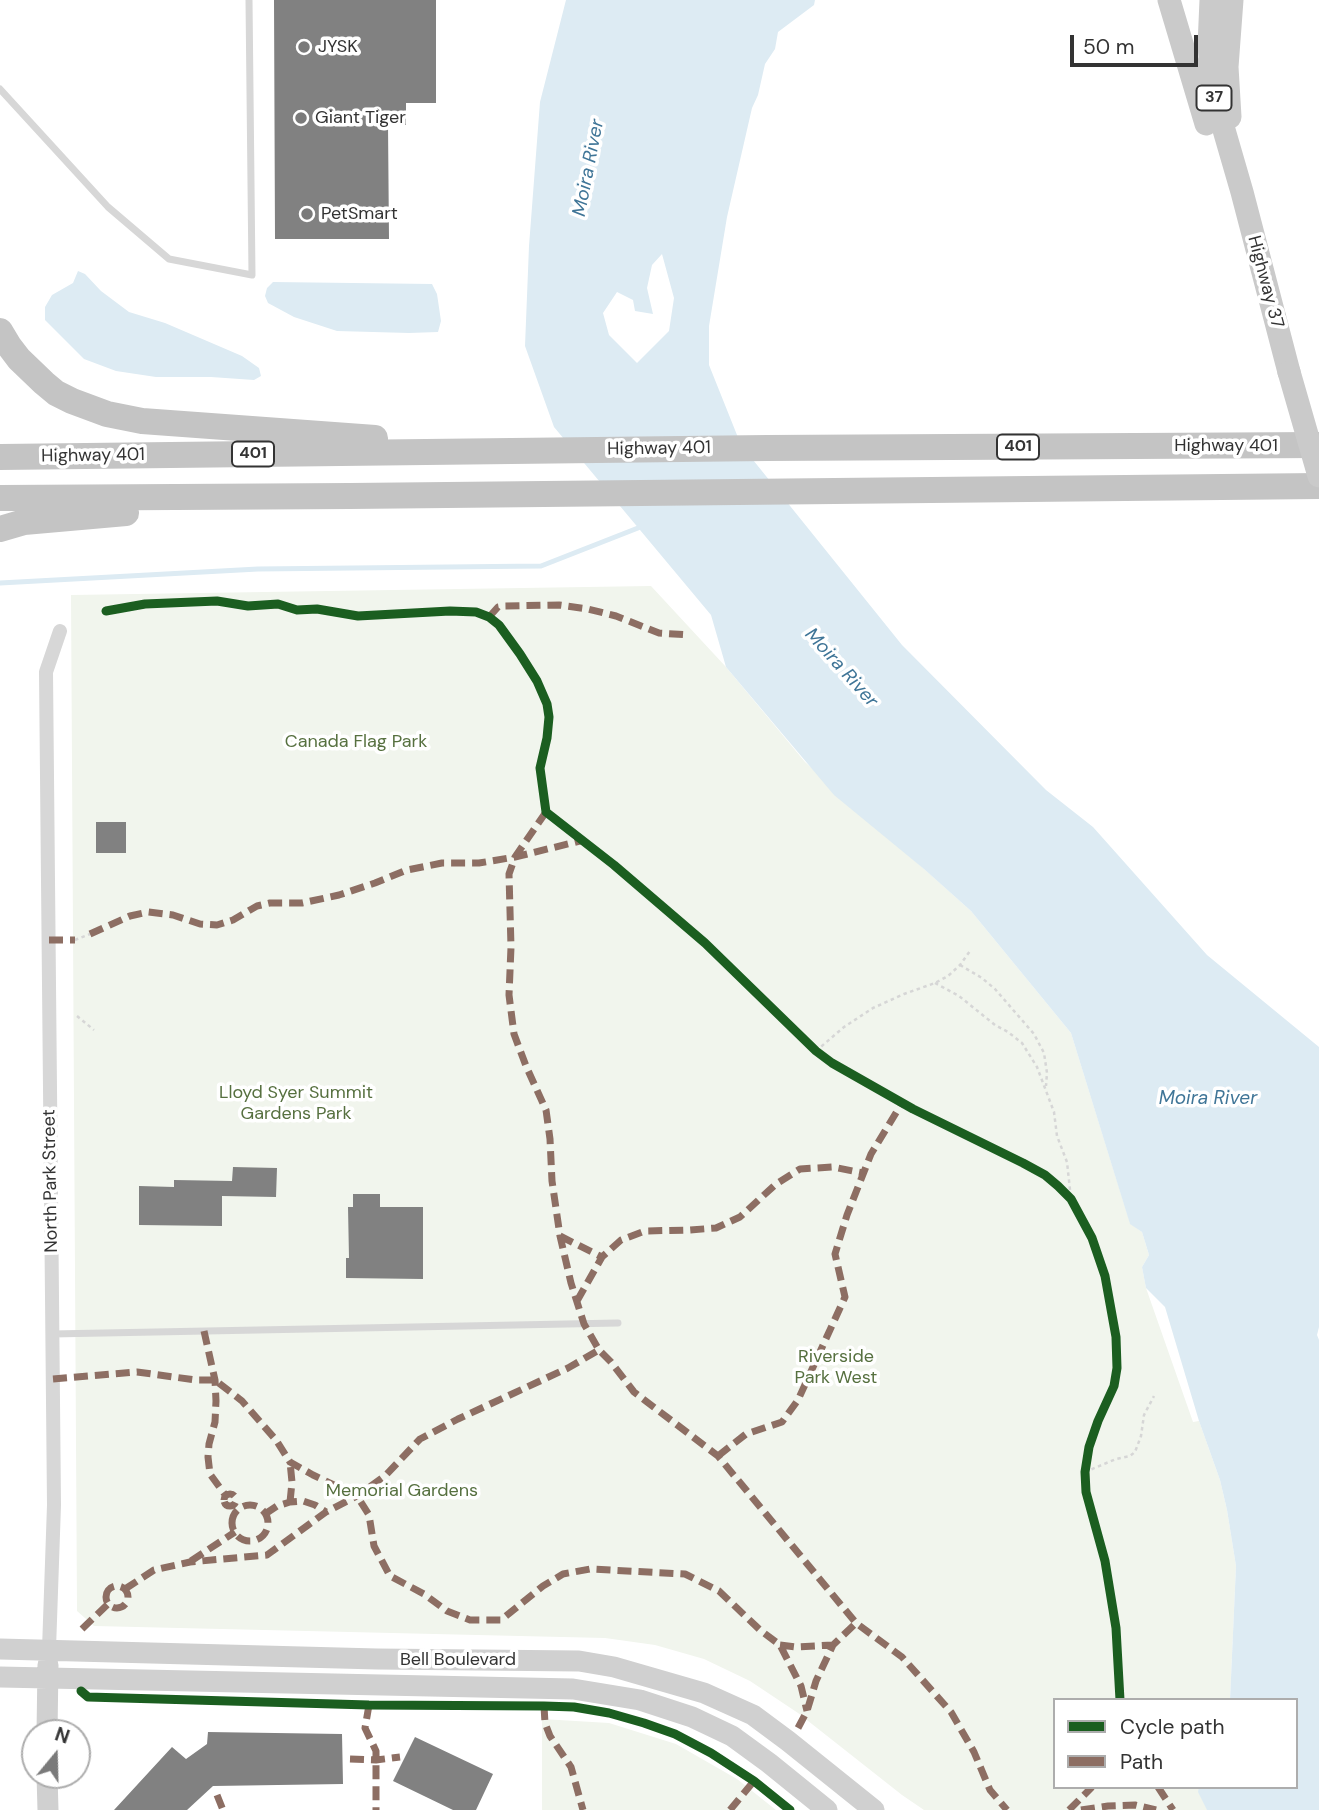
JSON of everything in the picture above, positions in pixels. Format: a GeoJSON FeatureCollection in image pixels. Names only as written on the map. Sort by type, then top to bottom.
{"type":"FeatureCollection","features":[{"type":"Feature","properties":{"kind":"highway"},"geometry":{"type":"LineString","coordinates":[[0,331],[19,359],[57,393],[89,408],[122,418],[515,451]]}},
{"type":"Feature","properties":{"kind":"highway"},"geometry":{"type":"LineString","coordinates":[[1270,445],[1319,440]]}},
{"type":"Feature","properties":{"kind":"highway","name":"Highway 401"},"geometry":{"type":"LineString","coordinates":[[0,457],[767,448],[1319,446]]}},
{"type":"Feature","properties":{"kind":"highway"},"geometry":{"type":"LineString","coordinates":[[0,498],[1238,487],[1319,489]]}},
{"type":"Feature","properties":{"kind":"highway"},"geometry":{"type":"LineString","coordinates":[[0,529],[24,522],[59,518],[349,496]]}},
{"type":"Feature","properties":{"kind":"main road"},"geometry":{"type":"LineString","coordinates":[[1169,0],[1216,157],[1274,315]]}},
{"type":"Feature","properties":{"kind":"main road","name":"Highway 37"},"geometry":{"type":"LineString","coordinates":[[1210,0],[1209,46],[1216,107],[1242,192],[1319,476]]}},
{"type":"Feature","properties":{"kind":"main road","name":"Highway 37"},"geometry":{"type":"LineString","coordinates":[[1232,0],[1228,88],[1242,192]]}},
{"type":"Feature","properties":{"kind":"main road","name":"Bell Boulevard"},"geometry":{"type":"LineString","coordinates":[[0,1649],[377,1660],[579,1661],[614,1667],[704,1693],[753,1715],[874,1810]]}},
{"type":"Feature","properties":{"kind":"main road","name":"North Park Street"},"geometry":{"type":"LineString","coordinates":[[47,1719],[50,1649]]}},
{"type":"Feature","properties":{"kind":"main road","name":"Bell Boulevard"},"geometry":{"type":"LineString","coordinates":[[0,1677],[573,1689],[640,1700],[692,1717],[732,1736],[827,1810]]}},
{"type":"Feature","properties":{"kind":"main road"},"geometry":{"type":"LineString","coordinates":[[47,1789],[48,1810]]}},
{"type":"Feature","properties":{"kind":"street","name":"North Park Street"},"geometry":{"type":"LineString","coordinates":[[50,1649],[54,1505],[46,672],[60,631]]}},
{"type":"Feature","properties":{"kind":"lane"},"geometry":{"type":"LineString","coordinates":[[0,89],[108,207],[169,259],[251,275],[249,0]]}},
{"type":"Feature","properties":{"kind":"lane"},"geometry":{"type":"LineString","coordinates":[[52,1334],[618,1323]]}},
{"type":"Feature","properties":{"kind":"path"},"geometry":{"type":"LineString","coordinates":[[75,940],[90,934]]}},
{"type":"Feature","properties":{"kind":"path"},"geometry":{"type":"LineString","coordinates":[[816,1051],[844,1027],[873,1008],[948,976],[970,950]]}},
{"type":"Feature","properties":{"kind":"path"},"geometry":{"type":"LineString","coordinates":[[960,965],[995,989],[1034,1034],[1044,1053],[1046,1089]]}},
{"type":"Feature","properties":{"kind":"path"},"geometry":{"type":"LineString","coordinates":[[935,983],[959,996],[1022,1043],[1037,1067],[1054,1112],[1058,1136],[1067,1162],[1071,1199]]}},
{"type":"Feature","properties":{"kind":"path"},"geometry":{"type":"LineString","coordinates":[[77,1016],[94,1030]]}},
{"type":"Feature","properties":{"kind":"path"},"geometry":{"type":"LineString","coordinates":[[1085,1472],[1130,1457],[1135,1452],[1144,1415],[1154,1396]]}},
{"type":"Feature","properties":{"kind":"green space","name":"Riverside Park West"},"geometry":{"type":"Polygon","coordinates":[[[651,586],[726,667],[805,762],[971,911],[1071,1033],[1130,1223],[1142,1232],[1149,1255],[1142,1267],[1146,1288],[1193,1422],[1199,1421],[1220,1480],[1236,1566],[1230,1698],[1053,1698],[1053,1789],[1214,1789],[1217,1810],[924,1810],[798,1713],[750,1681],[704,1659],[655,1645],[605,1638],[94,1626],[77,1611],[71,595],[651,586]]]}},
{"type":"Feature","properties":{"kind":"green space"},"geometry":{"type":"Polygon","coordinates":[[[542,1719],[609,1723],[676,1744],[737,1779],[776,1810],[542,1810],[542,1719]]]}},
{"type":"Feature","properties":{"kind":"water","name":"Moira River"},"geometry":{"type":"Polygon","coordinates":[[[566,0],[815,0],[814,5],[778,32],[775,49],[765,64],[727,217],[709,326],[709,365],[741,445],[902,645],[1046,790],[1093,827],[1207,955],[1319,1047],[1319,1810],[1207,1810],[1198,1792],[1199,1789],[1298,1789],[1298,1698],[1230,1698],[1236,1566],[1220,1480],[1199,1421],[1165,1307],[1146,1288],[1142,1267],[1149,1255],[1142,1232],[1130,1224],[1071,1033],[971,911],[834,795],[726,667],[711,615],[554,427],[525,346],[529,246],[540,102],[566,0]],[[662,254],[652,265],[647,288],[653,314],[635,311],[633,300],[617,292],[603,313],[609,335],[637,363],[669,331],[674,298],[662,254]]]}},
{"type":"Feature","properties":{"kind":"water"},"geometry":{"type":"Polygon","coordinates":[[[78,271],[129,312],[165,323],[242,356],[259,368],[261,376],[254,380],[156,377],[116,371],[84,359],[45,320],[45,307],[52,295],[73,283],[78,271]]]}},
{"type":"Feature","properties":{"kind":"water"},"geometry":{"type":"Polygon","coordinates":[[[273,282],[432,284],[437,294],[441,321],[438,332],[337,331],[294,317],[268,303],[265,296],[267,288],[273,282]]]}},
{"type":"Feature","properties":{"kind":"building"},"geometry":{"type":"Polygon","coordinates":[[[274,0],[436,0],[436,103],[406,103],[406,125],[388,125],[389,239],[275,239],[274,0]]]}},
{"type":"Feature","properties":{"kind":"building"},"geometry":{"type":"Polygon","coordinates":[[[96,822],[126,822],[126,853],[96,853],[96,822]]]}},
{"type":"Feature","properties":{"kind":"building"},"geometry":{"type":"Polygon","coordinates":[[[233,1167],[277,1168],[276,1197],[222,1196],[222,1226],[139,1225],[139,1186],[174,1187],[174,1180],[232,1181],[233,1167]]]}},
{"type":"Feature","properties":{"kind":"building"},"geometry":{"type":"Polygon","coordinates":[[[353,1194],[380,1194],[380,1207],[423,1207],[423,1279],[346,1278],[346,1258],[349,1258],[348,1207],[353,1207],[353,1194]]]}},
{"type":"Feature","properties":{"kind":"building"},"geometry":{"type":"Polygon","coordinates":[[[208,1732],[342,1734],[343,1784],[213,1786],[187,1810],[114,1810],[172,1747],[186,1759],[207,1744],[208,1732]]]}},
{"type":"Feature","properties":{"kind":"building"},"geometry":{"type":"Polygon","coordinates":[[[415,1737],[493,1774],[476,1810],[453,1810],[393,1781],[415,1737]]]}},
{"type":"Feature","properties":{"kind":"waterway"},"geometry":{"type":"LineString","coordinates":[[0,583],[258,569],[541,566],[638,528]]}},
{"type":"Feature","properties":{"kind":"marked path"},"geometry":{"type":"LineString","coordinates":[[489,617],[498,607],[559,605],[616,616],[659,633],[690,635]]}},
{"type":"Feature","properties":{"kind":"marked path"},"geometry":{"type":"LineString","coordinates":[[546,812],[515,857],[509,874],[509,995],[514,1034],[546,1110],[560,1236],[584,1324],[599,1350],[634,1392],[718,1456],[856,1623],[902,1657],[951,1712],[974,1752],[990,1790],[1007,1810]]}},
{"type":"Feature","properties":{"kind":"marked path"},"geometry":{"type":"LineString","coordinates":[[90,934],[130,916],[148,912],[173,915],[200,924],[217,925],[233,920],[257,906],[270,903],[302,903],[339,895],[407,870],[442,863],[479,863],[515,857],[584,840]]}},
{"type":"Feature","properties":{"kind":"marked path"},"geometry":{"type":"LineString","coordinates":[[49,940],[75,940]]}},
{"type":"Feature","properties":{"kind":"marked path"},"geometry":{"type":"LineString","coordinates":[[718,1456],[746,1434],[782,1422],[798,1400],[845,1297],[835,1254],[847,1215],[871,1154],[902,1103]]}},
{"type":"Feature","properties":{"kind":"marked path"},"geometry":{"type":"LineString","coordinates":[[577,1301],[602,1257],[621,1240],[645,1231],[716,1228],[740,1217],[776,1184],[800,1169],[833,1167],[863,1173]]}},
{"type":"Feature","properties":{"kind":"marked path"},"geometry":{"type":"LineString","coordinates":[[560,1236],[602,1257]]}},
{"type":"Feature","properties":{"kind":"marked path"},"geometry":{"type":"LineString","coordinates":[[204,1331],[215,1380],[216,1401],[215,1422],[209,1444],[210,1474],[226,1496]]}},
{"type":"Feature","properties":{"kind":"marked path"},"geometry":{"type":"LineString","coordinates":[[125,1589],[154,1570],[190,1562],[267,1555],[326,1512],[357,1496],[386,1475],[420,1439],[568,1368],[599,1350]]}},
{"type":"Feature","properties":{"kind":"marked path"},"geometry":{"type":"LineString","coordinates":[[53,1379],[137,1372],[215,1380],[242,1401],[276,1440],[290,1462],[357,1496],[369,1515],[374,1546],[390,1576],[424,1594],[447,1611],[470,1620],[501,1620],[543,1586],[563,1574],[590,1569],[685,1574],[719,1591],[780,1645],[801,1686],[807,1711]]}},
{"type":"Feature","properties":{"kind":"marked path"},"geometry":{"type":"LineString","coordinates":[[290,1462],[290,1502]]}},
{"type":"Feature","properties":{"kind":"marked path"},"geometry":{"type":"LineString","coordinates":[[230,1494],[236,1500],[230,1506],[224,1500],[230,1494]]}},
{"type":"Feature","properties":{"kind":"marked path"},"geometry":{"type":"LineString","coordinates":[[265,1514],[277,1506],[303,1501],[326,1512]]}},
{"type":"Feature","properties":{"kind":"marked path"},"geometry":{"type":"LineString","coordinates":[[250,1505],[262,1511],[268,1523],[262,1535],[250,1541],[238,1535],[232,1523],[238,1511],[250,1505]]}},
{"type":"Feature","properties":{"kind":"marked path"},"geometry":{"type":"LineString","coordinates":[[191,1561],[235,1532]]}},
{"type":"Feature","properties":{"kind":"marked path"},"geometry":{"type":"LineString","coordinates":[[113,1586],[121,1586],[128,1593],[128,1597],[128,1601],[121,1608],[113,1608],[106,1601],[106,1593],[113,1586]]}},
{"type":"Feature","properties":{"kind":"marked path"},"geometry":{"type":"LineString","coordinates":[[82,1629],[108,1604]]}},
{"type":"Feature","properties":{"kind":"marked path"},"geometry":{"type":"LineString","coordinates":[[798,1728],[833,1645],[856,1623]]}},
{"type":"Feature","properties":{"kind":"marked path"},"geometry":{"type":"LineString","coordinates":[[780,1645],[833,1645]]}},
{"type":"Feature","properties":{"kind":"marked path"},"geometry":{"type":"LineString","coordinates":[[369,1705],[365,1728],[376,1751],[376,1810]]}},
{"type":"Feature","properties":{"kind":"marked path"},"geometry":{"type":"LineString","coordinates":[[544,1706],[545,1723],[550,1736],[571,1767],[583,1810]]}},
{"type":"Feature","properties":{"kind":"marked path"},"geometry":{"type":"LineString","coordinates":[[350,1759],[400,1757]]}},
{"type":"Feature","properties":{"kind":"marked path"},"geometry":{"type":"LineString","coordinates":[[730,1810],[754,1781]]}},
{"type":"Feature","properties":{"kind":"marked path"},"geometry":{"type":"LineString","coordinates":[[1069,1810],[1090,1789]]}},
{"type":"Feature","properties":{"kind":"marked path"},"geometry":{"type":"LineString","coordinates":[[1159,1789],[1173,1810]]}},
{"type":"Feature","properties":{"kind":"marked path"},"geometry":{"type":"LineString","coordinates":[[217,1795],[223,1810]]}},
{"type":"Feature","properties":{"kind":"marked path"},"geometry":{"type":"LineString","coordinates":[[1081,1810],[1135,1805],[1156,1810]]}},
{"type":"Feature","properties":{"kind":"cycle path"},"geometry":{"type":"LineString","coordinates":[[106,611],[145,604],[217,601],[248,606],[278,604],[297,610],[317,609],[358,616],[450,611],[476,612],[489,617],[499,625],[520,654],[537,681],[547,704],[547,738],[540,768],[546,812],[614,865],[705,943],[816,1051],[832,1063],[913,1109],[1045,1175],[1071,1199],[1092,1238],[1105,1276],[1116,1337],[1117,1368],[1114,1386],[1089,1447],[1085,1472],[1086,1492],[1105,1561],[1116,1628],[1120,1698]]}},
{"type":"Feature","properties":{"kind":"cycle path"},"geometry":{"type":"LineString","coordinates":[[81,1691],[88,1697],[369,1705],[574,1707],[609,1713],[675,1734],[754,1781],[790,1810]]}},
{"type":"Feature","properties":{"kind":"place","name":"JYSK"},"geometry":{"type":"Point","coordinates":[304,47]}},
{"type":"Feature","properties":{"kind":"place","name":"Giant Tiger"},"geometry":{"type":"Point","coordinates":[301,118]}},
{"type":"Feature","properties":{"kind":"place","name":"PetSmart"},"geometry":{"type":"Point","coordinates":[307,214]}},
{"type":"Feature","properties":{"kind":"park label","name":"Canada Flag Park"},"geometry":{"type":"Point","coordinates":[356,742]}},
{"type":"Feature","properties":{"kind":"park label","name":"Lloyd Syer Summit Gardens Park"},"geometry":{"type":"Point","coordinates":[296,1103]}},
{"type":"Feature","properties":{"kind":"park label","name":"Memorial Gardens"},"geometry":{"type":"Point","coordinates":[402,1491]}}]}
